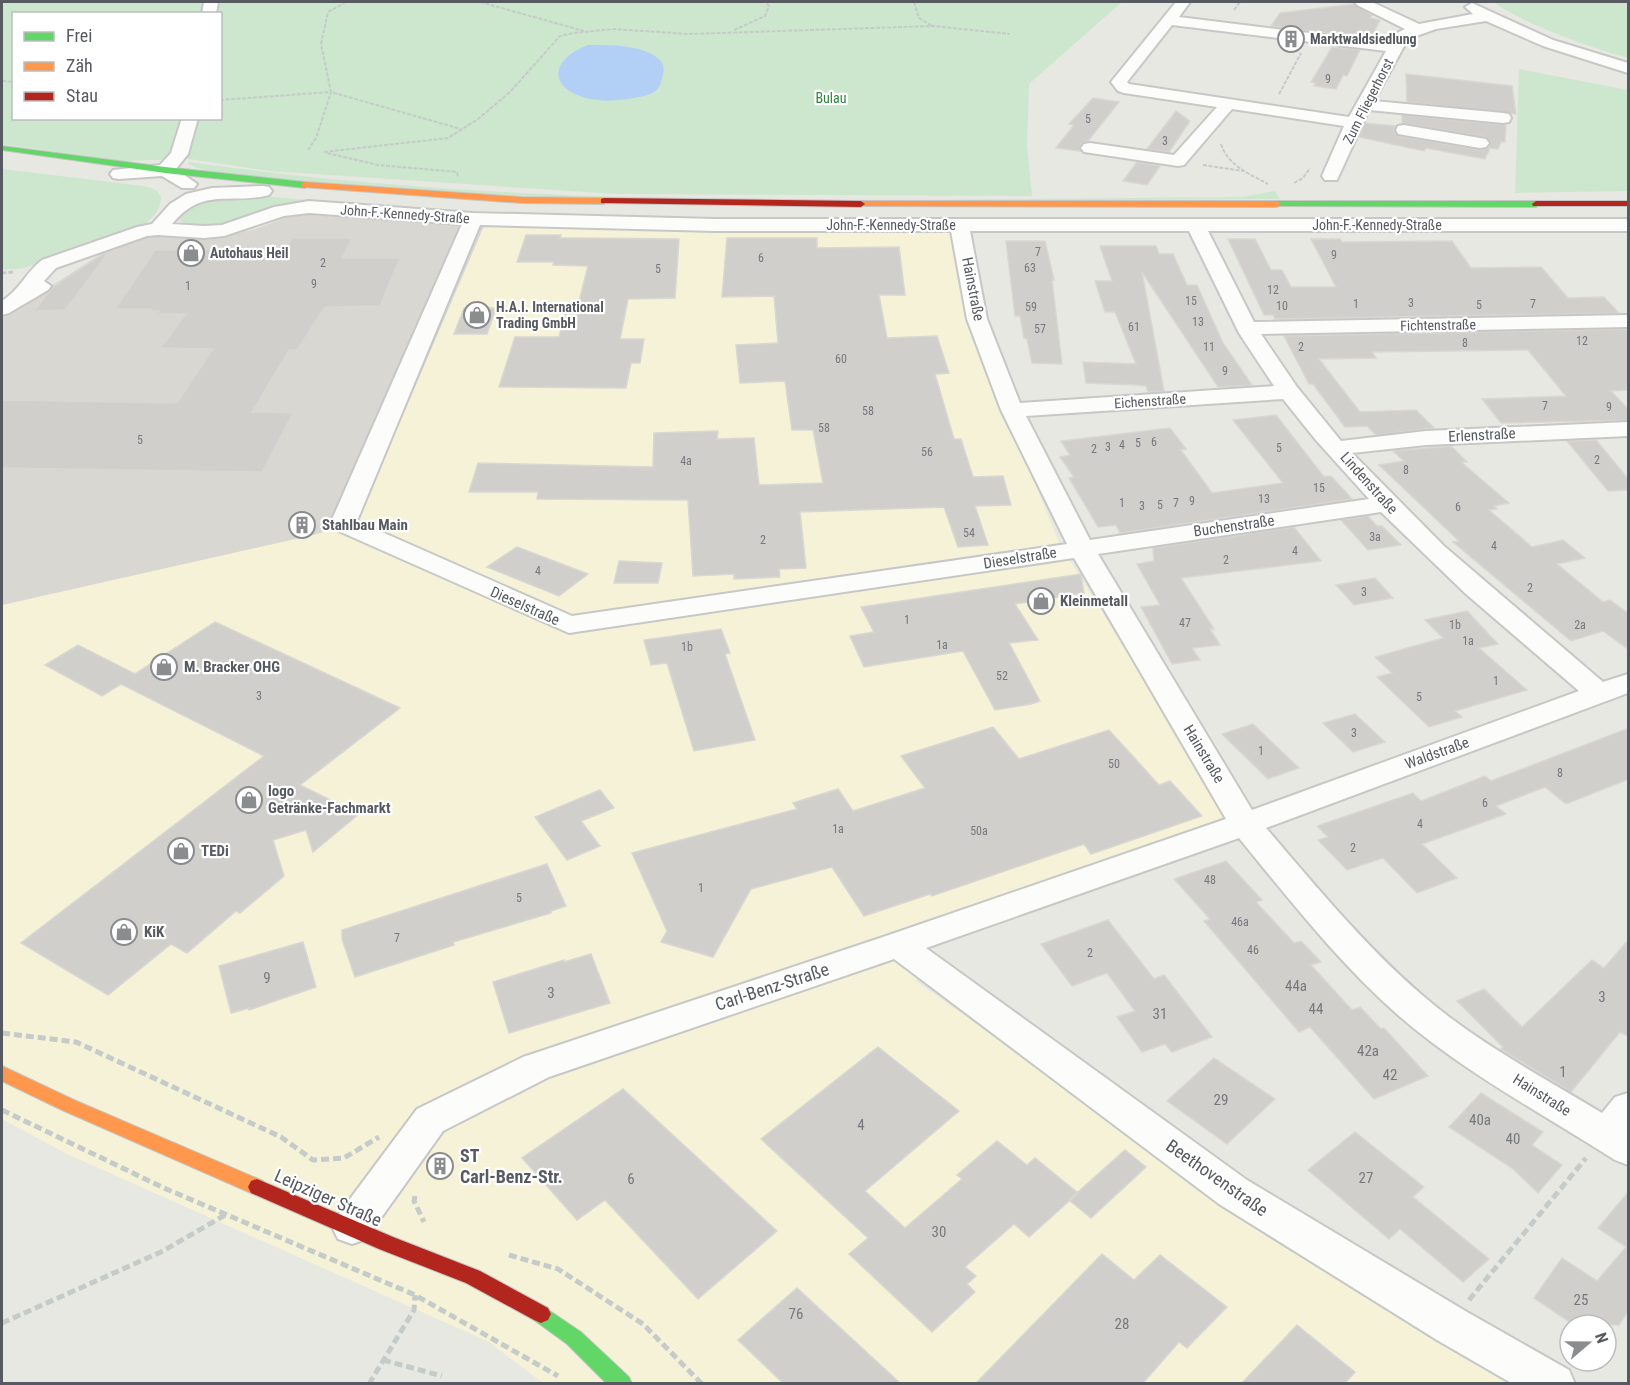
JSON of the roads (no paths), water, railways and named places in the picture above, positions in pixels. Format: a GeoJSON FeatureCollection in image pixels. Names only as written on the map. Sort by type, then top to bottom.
{"type":"FeatureCollection","features":[{"type":"Feature","properties":{"kind":"main road"},"geometry":{"type":"LineString","coordinates":[[2,148],[165,170],[355,190],[589,202],[1629,204]]}},
{"type":"Feature","properties":{"kind":"main road"},"geometry":{"type":"LineString","coordinates":[[2,159],[188,184],[510,209],[669,213],[1356,215],[1629,213]]}},
{"type":"Feature","properties":{"kind":"main road","name":"Leipziger Straße"},"geometry":{"type":"LineString","coordinates":[[2,1073],[97,1118],[386,1243],[473,1277],[529,1306],[574,1338],[622,1383]]}},
{"type":"Feature","properties":{"kind":"street"},"geometry":{"type":"LineString","coordinates":[[1183,2],[1119,82],[1124,88],[1136,92],[1354,123]]}},
{"type":"Feature","properties":{"kind":"street"},"geometry":{"type":"LineString","coordinates":[[1362,2],[1401,23],[1418,29]]}},
{"type":"Feature","properties":{"kind":"street"},"geometry":{"type":"LineString","coordinates":[[1462,2],[1526,34],[1594,59],[1629,68]]}},
{"type":"Feature","properties":{"kind":"street","name":"Zum Fliegerhorst"},"geometry":{"type":"LineString","coordinates":[[1331,176],[1354,123],[1402,36],[1444,22],[1488,16]]}},
{"type":"Feature","properties":{"kind":"street"},"geometry":{"type":"LineString","coordinates":[[1170,20],[1395,48]]}},
{"type":"Feature","properties":{"kind":"street"},"geometry":{"type":"LineString","coordinates":[[1441,136],[1447,93]]}},
{"type":"Feature","properties":{"kind":"street"},"geometry":{"type":"LineString","coordinates":[[1090,148],[1178,160],[1228,104]]}},
{"type":"Feature","properties":{"kind":"street"},"geometry":{"type":"LineString","coordinates":[[1365,105],[1503,118]]}},
{"type":"Feature","properties":{"kind":"street"},"geometry":{"type":"LineString","coordinates":[[165,170],[179,154],[189,120]]}},
{"type":"Feature","properties":{"kind":"street"},"geometry":{"type":"LineString","coordinates":[[1404,130],[1480,143]]}},
{"type":"Feature","properties":{"kind":"street"},"geometry":{"type":"LineString","coordinates":[[119,174],[165,170],[188,184]]}},
{"type":"Feature","properties":{"kind":"street"},"geometry":{"type":"LineString","coordinates":[[119,174],[166,196]]}},
{"type":"Feature","properties":{"kind":"street"},"geometry":{"type":"LineString","coordinates":[[158,229],[166,196],[199,179],[222,176]]}},
{"type":"Feature","properties":{"kind":"street"},"geometry":{"type":"LineString","coordinates":[[158,229],[178,206],[198,196],[222,192],[263,191]]}},
{"type":"Feature","properties":{"kind":"street","name":"John-F.-Kennedy-Straße"},"geometry":{"type":"LineString","coordinates":[[2,309],[24,294],[36,280],[42,268],[126,236],[158,229],[204,232],[224,230],[281,211],[309,207],[473,219],[715,225],[1629,225]]}},
{"type":"Feature","properties":{"kind":"street","name":"Dieselstraße"},"geometry":{"type":"LineString","coordinates":[[473,219],[343,524],[569,625],[1082,549]]}},
{"type":"Feature","properties":{"kind":"street","name":"Hainstraße"},"geometry":{"type":"LineString","coordinates":[[959,225],[972,283],[977,319],[1012,410],[1082,549],[1245,824],[1337,933],[1410,1005],[1462,1044],[1617,1142]]}},
{"type":"Feature","properties":{"kind":"street","name":"Lindenstraße"},"geometry":{"type":"LineString","coordinates":[[1196,226],[1248,328],[1289,392],[1336,448],[1386,504],[1481,595],[1599,693]]}},
{"type":"Feature","properties":{"kind":"street","name":"Fichtenstraße"},"geometry":{"type":"LineString","coordinates":[[1248,328],[1629,321]]}},
{"type":"Feature","properties":{"kind":"street","name":"Eichenstraße"},"geometry":{"type":"LineString","coordinates":[[1012,410],[1289,392]]}},
{"type":"Feature","properties":{"kind":"street","name":"Erlenstraße"},"geometry":{"type":"LineString","coordinates":[[1336,448],[1426,438],[1629,429]]}},
{"type":"Feature","properties":{"kind":"street","name":"Buchenstraße"},"geometry":{"type":"LineString","coordinates":[[1082,549],[1386,504]]}},
{"type":"Feature","properties":{"kind":"street","name":"Waldstraße"},"geometry":{"type":"LineString","coordinates":[[1245,824],[1629,683]]}},
{"type":"Feature","properties":{"kind":"street","name":"Carl-Benz-Straße"},"geometry":{"type":"LineString","coordinates":[[352,1227],[430,1120],[536,1067],[898,945],[1245,824]]}},
{"type":"Feature","properties":{"kind":"street","name":"Beethovenstraße"},"geometry":{"type":"LineString","coordinates":[[898,945],[1233,1192],[1452,1326],[1554,1383]]}},
{"type":"Feature","properties":{"kind":"street"},"geometry":{"type":"LineString","coordinates":[[1617,1142],[1629,1108]]}},
{"type":"Feature","properties":{"kind":"water"},"geometry":{"type":"Polygon","coordinates":[[[588,45],[626,46],[653,55],[663,65],[660,85],[656,91],[647,95],[614,100],[598,100],[571,92],[563,85],[559,77],[559,69],[564,60],[573,52],[588,45]]]}},
{"type":"Feature","properties":{"kind":"place","name":"Marktwaldsiedlung"},"geometry":{"type":"Point","coordinates":[1291,39]}},
{"type":"Feature","properties":{"kind":"place","name":"Autohaus Heil"},"geometry":{"type":"Point","coordinates":[191,253]}},
{"type":"Feature","properties":{"kind":"place","name":"H.A.I. International Trading GmbH"},"geometry":{"type":"Point","coordinates":[477,315]}},
{"type":"Feature","properties":{"kind":"place","name":"Stahlbau Main"},"geometry":{"type":"Point","coordinates":[302,525]}},
{"type":"Feature","properties":{"kind":"place","name":"Kleinmetall"},"geometry":{"type":"Point","coordinates":[1041,601]}},
{"type":"Feature","properties":{"kind":"place","name":"M. Bracker OHG"},"geometry":{"type":"Point","coordinates":[164,667]}},
{"type":"Feature","properties":{"kind":"place","name":"logo Getränke-Fachmarkt"},"geometry":{"type":"Point","coordinates":[249,800]}},
{"type":"Feature","properties":{"kind":"place","name":"TEDi"},"geometry":{"type":"Point","coordinates":[181,851]}},
{"type":"Feature","properties":{"kind":"place","name":"KiK"},"geometry":{"type":"Point","coordinates":[124,932]}},
{"type":"Feature","properties":{"kind":"place","name":"ST Carl-Benz-Str."},"geometry":{"type":"Point","coordinates":[440,1166]}},
{"type":"Feature","properties":{"kind":"park label","name":"Bulau"},"geometry":{"type":"Point","coordinates":[831,98]}}]}
